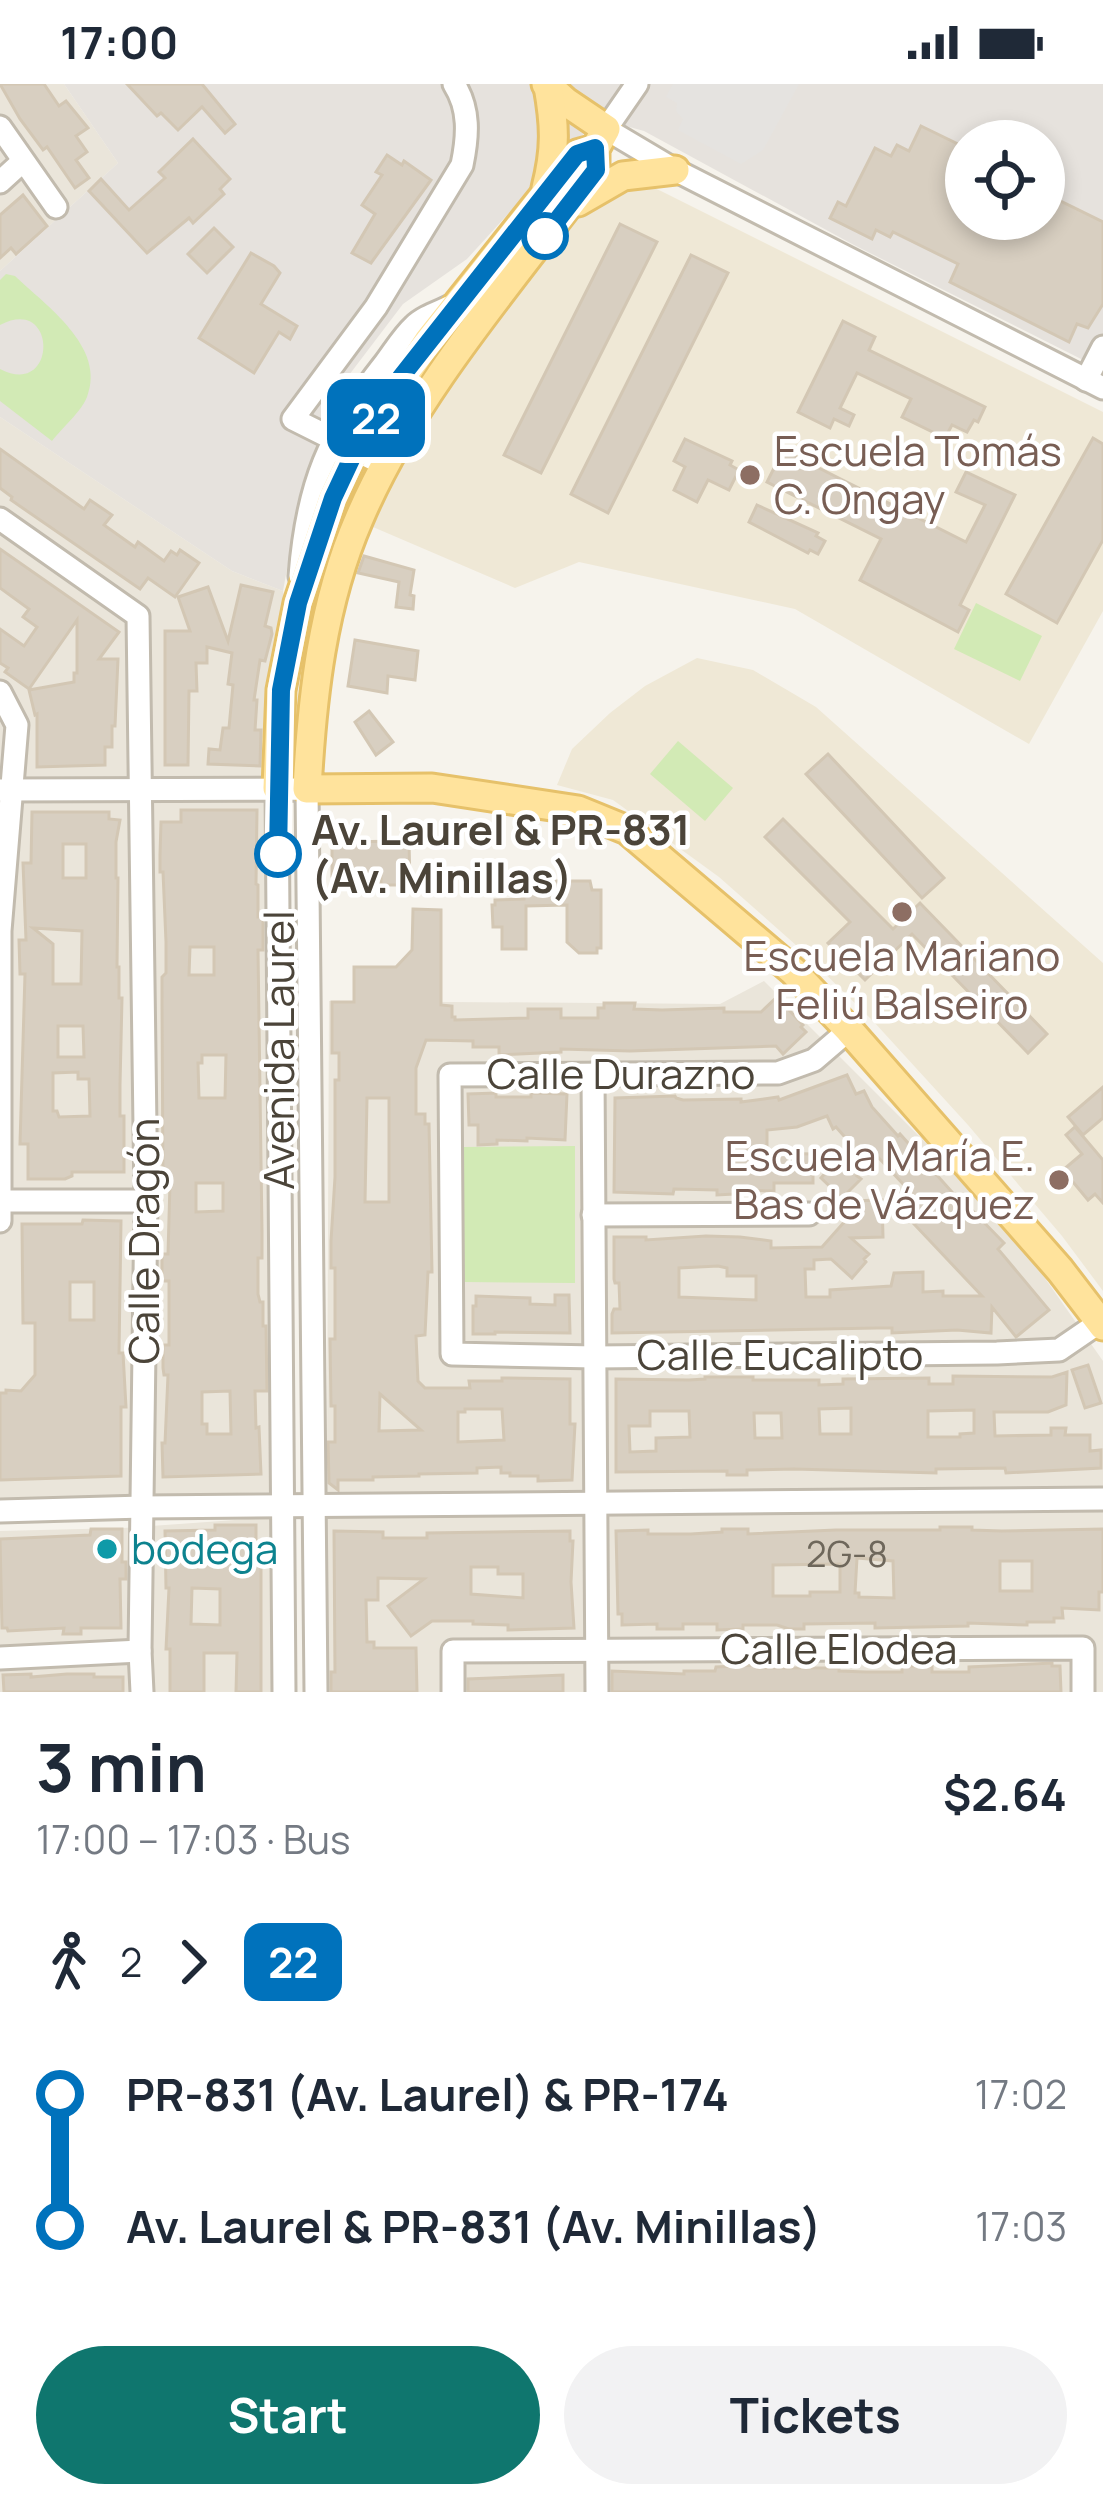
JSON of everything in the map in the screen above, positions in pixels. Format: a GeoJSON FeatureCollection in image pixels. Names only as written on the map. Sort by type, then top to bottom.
{"type":"FeatureCollection","features":[{"type":"Feature","properties":{"kind":"main road"},"geometry":{"type":"LineString","coordinates":[[547,85],[601,139]]}},
{"type":"Feature","properties":{"kind":"main road"},"geometry":{"type":"LineString","coordinates":[[547,85],[555,124],[552,206],[623,176],[675,170]]}},
{"type":"Feature","properties":{"kind":"main road","name":"Avenida Laurel"},"geometry":{"type":"LineString","coordinates":[[307,789],[311,714],[328,612],[357,522],[385,465],[552,206],[577,154],[601,139]]}},
{"type":"Feature","properties":{"kind":"main road","name":"Avenida Laurel"},"geometry":{"type":"LineString","coordinates":[[278,788],[281,690],[298,603],[333,498],[343,445],[461,302],[552,206]]}},
{"type":"Feature","properties":{"kind":"main road"},"geometry":{"type":"LineString","coordinates":[[307,789],[432,788],[578,810],[627,830],[793,971],[1060,1270],[1102,1324]]}},
{"type":"Feature","properties":{"kind":"street"},"geometry":{"type":"LineString","coordinates":[[385,465],[293,419],[376,307],[462,164],[467,114],[454,84]]}},
{"type":"Feature","properties":{"kind":"street","name":"Avenida Laurel"},"geometry":{"type":"LineString","coordinates":[[601,139],[637,84]]}},
{"type":"Feature","properties":{"kind":"street"},"geometry":{"type":"LineString","coordinates":[[0,127],[56,207]]}},
{"type":"Feature","properties":{"kind":"street"},"geometry":{"type":"LineString","coordinates":[[601,139],[675,170],[1095,384],[1103,347]]}},
{"type":"Feature","properties":{"kind":"street"},"geometry":{"type":"LineString","coordinates":[[0,182],[23,161]]}},
{"type":"Feature","properties":{"kind":"street","name":"Calle Dragón"},"geometry":{"type":"LineString","coordinates":[[0,519],[138,616],[146,1201],[142,1692]]}},
{"type":"Feature","properties":{"kind":"street"},"geometry":{"type":"LineString","coordinates":[[0,692],[17,725],[6,790],[0,931],[0,1221]]}},
{"type":"Feature","properties":{"kind":"street","name":"Avenida Laurel"},"geometry":{"type":"LineString","coordinates":[[278,788],[284,1692]]}},
{"type":"Feature","properties":{"kind":"street"},"geometry":{"type":"LineString","coordinates":[[6,790],[307,789]]}},
{"type":"Feature","properties":{"kind":"street","name":"Avenida Laurel"},"geometry":{"type":"LineString","coordinates":[[307,789],[316,1692]]}},
{"type":"Feature","properties":{"kind":"street","name":"Calle Durazno"},"geometry":{"type":"LineString","coordinates":[[452,1354],[451,1075],[778,1073],[814,1060],[849,1030]]}},
{"type":"Feature","properties":{"kind":"street"},"geometry":{"type":"LineString","coordinates":[[593,1075],[597,1692]]}},
{"type":"Feature","properties":{"kind":"street"},"geometry":{"type":"LineString","coordinates":[[0,1201],[146,1201]]}},
{"type":"Feature","properties":{"kind":"street"},"geometry":{"type":"LineString","coordinates":[[593,1215],[809,1214]]}},
{"type":"Feature","properties":{"kind":"street","name":"Calle Eucalipto"},"geometry":{"type":"LineString","coordinates":[[452,1354],[997,1353],[1059,1350],[1102,1324]]}},
{"type":"Feature","properties":{"kind":"street"},"geometry":{"type":"LineString","coordinates":[[0,1511],[1103,1499]]}},
{"type":"Feature","properties":{"kind":"street","name":"Calle Elodea"},"geometry":{"type":"LineString","coordinates":[[453,1692],[453,1651],[1082,1648],[1083,1692]]}},
{"type":"Feature","properties":{"kind":"street"},"geometry":{"type":"LineString","coordinates":[[0,1658],[140,1651]]}},
{"type":"Feature","properties":{"kind":"shaded area"},"geometry":{"type":"Polygon","coordinates":[[[0,84],[64,84],[118,163],[0,271],[0,84]]]}},
{"type":"Feature","properties":{"kind":"shaded area"},"geometry":{"type":"Polygon","coordinates":[[[64,84],[1103,84],[1103,370],[854,245],[644,131],[615,123],[594,128],[558,150],[538,181],[467,259],[403,304],[346,379],[312,457],[283,591],[232,571],[0,417],[0,271],[118,163],[64,84]]]}},
{"type":"Feature","properties":{"kind":"shaded area"},"geometry":{"type":"Polygon","coordinates":[[[673,84],[799,84],[763,150],[741,164],[678,130],[683,119],[676,111],[677,103],[666,97],[673,84]]]}},
{"type":"Feature","properties":{"kind":"shaded area","name":"Escuela Tomás C. Ongay"},"geometry":{"type":"Polygon","coordinates":[[[603,185],[647,185],[661,191],[1103,412],[1103,611],[1029,744],[795,609],[579,562],[515,588],[373,527],[419,423],[603,185]]]}},
{"type":"Feature","properties":{"kind":"shaded area"},"geometry":{"type":"Polygon","coordinates":[[[0,417],[232,571],[283,591],[289,620],[262,741],[274,907],[277,1492],[0,1499],[0,417]]]}},
{"type":"Feature","properties":{"kind":"shaded area","name":"Escuela Mariano Feliú Balseiro"},"geometry":{"type":"Polygon","coordinates":[[[697,658],[753,670],[816,707],[1103,963],[1103,1291],[968,1125],[797,946],[719,877],[613,800],[557,785],[572,749],[610,713],[645,686],[697,658]]]}},
{"type":"Feature","properties":{"kind":"shaded area"},"geometry":{"type":"Polygon","coordinates":[[[764,981],[1007,1224],[1103,1361],[1103,1692],[326,1692],[329,1001],[720,1004],[764,981]]]}},
{"type":"Feature","properties":{"kind":"shaded area"},"geometry":{"type":"Polygon","coordinates":[[[277,1517],[278,1692],[0,1692],[0,1531],[277,1517]]]}},
{"type":"Feature","properties":{"kind":"green space"},"geometry":{"type":"Polygon","coordinates":[[[6,274],[15,276],[56,314],[81,344],[88,361],[87,397],[52,441],[0,401],[0,369],[19,374],[33,370],[44,347],[33,323],[19,319],[0,325],[0,280],[6,274]]]}},
{"type":"Feature","properties":{"kind":"green space"},"geometry":{"type":"Polygon","coordinates":[[[976,603],[1042,636],[1020,681],[954,649],[976,603]]]}},
{"type":"Feature","properties":{"kind":"green space"},"geometry":{"type":"Polygon","coordinates":[[[678,741],[733,788],[705,821],[650,774],[678,741]]]}},
{"type":"Feature","properties":{"kind":"green space"},"geometry":{"type":"Polygon","coordinates":[[[575,1146],[575,1283],[464,1282],[464,1147],[575,1146]]]}},
{"type":"Feature","properties":{"kind":"building"},"geometry":{"type":"Polygon","coordinates":[[[0,84],[44,84],[59,106],[66,101],[88,128],[76,136],[87,152],[76,160],[89,178],[75,188],[47,147],[43,150],[20,119],[0,84]]]}},
{"type":"Feature","properties":{"kind":"building"},"geometry":{"type":"Polygon","coordinates":[[[127,84],[202,84],[235,124],[225,133],[202,107],[178,130],[161,113],[157,116],[127,84]]]}},
{"type":"Feature","properties":{"kind":"building"},"geometry":{"type":"Polygon","coordinates":[[[921,126],[945,138],[945,240],[1065,240],[1065,203],[1103,222],[1103,304],[1088,328],[1077,324],[1069,342],[950,282],[958,264],[893,232],[890,237],[876,230],[872,239],[830,218],[838,202],[846,206],[875,148],[891,156],[897,145],[909,151],[921,126]]]}},
{"type":"Feature","properties":{"kind":"building"},"geometry":{"type":"Polygon","coordinates":[[[193,139],[230,179],[220,189],[224,194],[193,223],[189,218],[147,253],[89,191],[101,179],[129,210],[165,178],[159,172],[193,139]]]}},
{"type":"Feature","properties":{"kind":"building"},"geometry":{"type":"Polygon","coordinates":[[[387,155],[431,180],[371,263],[352,253],[375,214],[362,205],[382,175],[376,172],[387,155]]]}},
{"type":"Feature","properties":{"kind":"building"},"geometry":{"type":"Polygon","coordinates":[[[23,195],[47,226],[16,254],[11,248],[0,258],[0,215],[23,195]]]}},
{"type":"Feature","properties":{"kind":"building"},"geometry":{"type":"Polygon","coordinates":[[[620,224],[657,242],[541,473],[504,455],[620,224]]]}},
{"type":"Feature","properties":{"kind":"building"},"geometry":{"type":"Polygon","coordinates":[[[214,228],[233,247],[207,273],[188,254],[214,228]]]}},
{"type":"Feature","properties":{"kind":"building"},"geometry":{"type":"Polygon","coordinates":[[[251,253],[280,273],[261,304],[297,326],[290,339],[279,332],[254,373],[199,338],[251,253]]]}},
{"type":"Feature","properties":{"kind":"building"},"geometry":{"type":"Polygon","coordinates":[[[691,255],[728,273],[608,513],[571,494],[691,255]]]}},
{"type":"Feature","properties":{"kind":"building"},"geometry":{"type":"Polygon","coordinates":[[[843,321],[875,337],[869,350],[985,407],[978,422],[974,420],[967,432],[952,425],[945,438],[902,417],[911,399],[857,373],[840,408],[854,415],[849,426],[834,419],[830,428],[798,412],[843,321]]]}},
{"type":"Feature","properties":{"kind":"building"},"geometry":{"type":"Polygon","coordinates":[[[1093,438],[1103,444],[1103,540],[1057,623],[1006,594],[1093,438]]]}},
{"type":"Feature","properties":{"kind":"building"},"geometry":{"type":"Polygon","coordinates":[[[685,439],[732,461],[730,465],[739,470],[729,490],[708,480],[697,502],[674,490],[685,467],[674,461],[685,439]]]}},
{"type":"Feature","properties":{"kind":"building"},"geometry":{"type":"Polygon","coordinates":[[[0,449],[84,509],[90,500],[112,515],[104,525],[135,547],[138,542],[164,561],[171,551],[177,555],[180,550],[199,563],[175,597],[148,578],[140,589],[11,500],[0,488],[0,449]]]}},
{"type":"Feature","properties":{"kind":"building"},"geometry":{"type":"Polygon","coordinates":[[[783,450],[966,542],[985,505],[956,492],[966,472],[1015,495],[960,605],[969,610],[958,632],[860,580],[881,539],[767,482],[783,450]]]}},
{"type":"Feature","properties":{"kind":"building"},"geometry":{"type":"Polygon","coordinates":[[[757,505],[818,533],[825,541],[818,554],[749,522],[757,505]]]}},
{"type":"Feature","properties":{"kind":"building"},"geometry":{"type":"Polygon","coordinates":[[[0,549],[119,632],[99,659],[118,659],[115,726],[112,747],[105,747],[105,765],[37,767],[37,714],[29,690],[74,682],[77,620],[29,689],[5,672],[8,668],[0,663],[0,629],[24,646],[37,627],[23,617],[29,609],[0,588],[0,549]]]}},
{"type":"Feature","properties":{"kind":"building"},"geometry":{"type":"Polygon","coordinates":[[[364,556],[414,570],[413,609],[396,607],[399,582],[358,573],[364,556]]]}},
{"type":"Feature","properties":{"kind":"building"},"geometry":{"type":"Polygon","coordinates":[[[241,585],[273,592],[265,626],[272,634],[265,661],[260,660],[254,700],[255,730],[261,730],[260,766],[208,764],[209,749],[220,750],[223,728],[229,728],[233,685],[228,684],[232,653],[207,647],[207,663],[196,663],[197,691],[189,691],[188,765],[165,765],[165,631],[190,631],[178,597],[208,587],[228,641],[241,585]]]}},
{"type":"Feature","properties":{"kind":"building"},"geometry":{"type":"Polygon","coordinates":[[[355,640],[418,651],[415,680],[388,676],[387,693],[348,686],[355,640]]]}},
{"type":"Feature","properties":{"kind":"building"},"geometry":{"type":"Polygon","coordinates":[[[369,711],[393,742],[376,755],[355,722],[369,711]]]}},
{"type":"Feature","properties":{"kind":"building"},"geometry":{"type":"Polygon","coordinates":[[[828,754],[944,878],[922,898],[806,774],[828,754]]]}},
{"type":"Feature","properties":{"kind":"building"},"geometry":{"type":"Polygon","coordinates":[[[181,810],[257,810],[256,884],[258,917],[263,917],[263,950],[258,950],[262,1258],[258,1258],[258,1294],[266,1326],[267,1391],[255,1391],[261,1474],[163,1477],[168,1375],[164,1375],[163,1345],[169,1345],[169,1281],[162,1281],[162,1254],[168,1254],[170,1183],[163,1183],[166,942],[160,855],[161,822],[181,822],[181,810]],[[190,947],[189,975],[214,975],[214,947],[190,947]],[[202,1055],[198,1063],[199,1098],[225,1098],[226,1055],[202,1055]],[[196,1183],[196,1212],[223,1211],[223,1183],[196,1183]],[[230,1391],[202,1392],[202,1424],[207,1424],[207,1434],[231,1434],[230,1391]]]}},
{"type":"Feature","properties":{"kind":"building"},"geometry":{"type":"Polygon","coordinates":[[[32,812],[109,812],[109,819],[120,820],[117,967],[122,998],[124,1172],[72,1172],[65,1179],[28,1179],[28,1144],[20,1144],[25,974],[20,974],[19,940],[26,940],[23,863],[31,863],[32,812]],[[63,844],[63,878],[86,878],[86,844],[63,844]],[[33,928],[53,944],[53,984],[81,984],[82,931],[33,928]],[[58,1026],[58,1057],[84,1057],[83,1026],[58,1026]],[[78,1072],[53,1073],[53,1111],[59,1117],[90,1116],[89,1079],[78,1079],[78,1072]]]}},
{"type":"Feature","properties":{"kind":"building"},"geometry":{"type":"Polygon","coordinates":[[[783,819],[893,929],[920,903],[1047,1034],[1028,1053],[912,934],[865,980],[828,943],[850,922],[765,837],[783,819]]]}},
{"type":"Feature","properties":{"kind":"building"},"geometry":{"type":"Polygon","coordinates":[[[409,841],[410,885],[381,885],[381,876],[332,876],[332,842],[409,841]]]}},
{"type":"Feature","properties":{"kind":"building"},"geometry":{"type":"Polygon","coordinates":[[[525,881],[590,881],[592,890],[601,890],[601,948],[597,953],[579,953],[567,942],[567,905],[526,906],[526,949],[502,949],[502,927],[493,927],[492,905],[495,900],[524,899],[525,881]]]}},
{"type":"Feature","properties":{"kind":"building"},"geometry":{"type":"Polygon","coordinates":[[[413,909],[441,910],[441,1005],[452,1006],[455,1020],[528,1018],[528,1009],[561,1009],[561,1018],[598,1018],[598,1008],[604,1008],[604,1003],[635,1003],[634,1009],[761,1012],[777,997],[806,1032],[783,1054],[776,1046],[561,1049],[499,1055],[499,1047],[473,1047],[473,1041],[426,1040],[416,1068],[416,1114],[425,1114],[425,1124],[429,1124],[432,1272],[428,1272],[425,1335],[416,1336],[418,1381],[425,1388],[470,1388],[469,1381],[502,1378],[570,1379],[570,1424],[575,1424],[572,1480],[510,1476],[501,1473],[501,1467],[477,1468],[477,1473],[338,1480],[338,1490],[329,1483],[328,1442],[335,1442],[331,1241],[335,1080],[339,1080],[339,1053],[332,1053],[332,1002],[354,1002],[354,967],[396,967],[412,950],[413,909]],[[367,1098],[365,1202],[389,1202],[389,1098],[367,1098]],[[380,1394],[379,1431],[421,1430],[380,1394]],[[502,1409],[458,1412],[458,1442],[504,1440],[502,1409]]]}},
{"type":"Feature","properties":{"kind":"building"},"geometry":{"type":"Polygon","coordinates":[[[847,1075],[856,1094],[864,1091],[898,1136],[1004,1243],[998,1249],[1049,1310],[1016,1337],[992,1307],[991,1333],[892,1333],[892,1328],[877,1328],[612,1333],[612,1314],[620,1309],[614,1237],[740,1237],[771,1241],[771,1248],[822,1247],[846,1220],[845,1201],[882,1200],[883,1237],[851,1238],[869,1254],[852,1278],[831,1259],[814,1260],[814,1269],[805,1269],[806,1297],[830,1297],[830,1290],[891,1286],[894,1273],[923,1272],[923,1292],[982,1296],[913,1223],[907,1205],[916,1198],[878,1157],[842,1198],[821,1178],[851,1144],[833,1129],[827,1116],[797,1127],[767,1130],[767,1153],[813,1154],[813,1183],[774,1183],[774,1191],[735,1190],[717,1195],[717,1190],[614,1192],[615,1098],[779,1100],[847,1075]],[[679,1268],[679,1297],[756,1300],[756,1276],[727,1276],[727,1268],[679,1268]]]}},
{"type":"Feature","properties":{"kind":"building"},"geometry":{"type":"Polygon","coordinates":[[[1103,1087],[1103,1118],[1083,1135],[1068,1117],[1103,1087]]]}},
{"type":"Feature","properties":{"kind":"building"},"geometry":{"type":"Polygon","coordinates":[[[496,1093],[496,1097],[567,1094],[565,1140],[527,1138],[478,1145],[478,1125],[469,1125],[468,1094],[496,1093]]]}},
{"type":"Feature","properties":{"kind":"building"},"geometry":{"type":"Polygon","coordinates":[[[1075,1127],[1103,1160],[1103,1203],[1095,1194],[1088,1200],[1063,1170],[1082,1154],[1066,1135],[1075,1127]]]}},
{"type":"Feature","properties":{"kind":"building"},"geometry":{"type":"Polygon","coordinates":[[[83,1220],[121,1221],[119,1353],[123,1353],[126,1407],[121,1407],[121,1476],[0,1480],[0,1393],[21,1391],[35,1375],[35,1323],[23,1323],[22,1224],[82,1224],[83,1220]],[[70,1282],[70,1320],[94,1320],[94,1282],[70,1282]]]}},
{"type":"Feature","properties":{"kind":"building"},"geometry":{"type":"Polygon","coordinates":[[[555,1295],[569,1295],[570,1333],[473,1334],[476,1296],[530,1298],[530,1304],[555,1305],[555,1295]]]}},
{"type":"Feature","properties":{"kind":"building"},"geometry":{"type":"Polygon","coordinates":[[[1088,1365],[1101,1403],[1085,1408],[1072,1370],[1088,1365]]]}},
{"type":"Feature","properties":{"kind":"building"},"geometry":{"type":"Polygon","coordinates":[[[1067,1372],[1066,1405],[1048,1412],[994,1412],[995,1436],[1051,1435],[1051,1428],[1066,1428],[1065,1435],[1090,1435],[1090,1451],[1101,1450],[1101,1468],[1006,1473],[1005,1468],[936,1469],[936,1473],[747,1470],[747,1475],[616,1472],[616,1379],[753,1377],[819,1380],[819,1385],[843,1384],[843,1379],[929,1378],[929,1384],[953,1384],[953,1376],[1052,1377],[1067,1372]],[[851,1408],[819,1409],[820,1434],[851,1434],[851,1408]],[[974,1410],[928,1411],[928,1437],[974,1433],[974,1410]],[[650,1411],[650,1426],[629,1426],[630,1452],[656,1451],[656,1438],[690,1437],[689,1411],[650,1411]],[[754,1413],[755,1438],[782,1438],[781,1413],[754,1413]]]}},
{"type":"Feature","properties":{"kind":"building"},"geometry":{"type":"Polygon","coordinates":[[[215,1525],[256,1525],[256,1561],[261,1561],[261,1692],[236,1692],[237,1653],[204,1653],[204,1692],[170,1692],[165,1531],[215,1530],[215,1525]],[[192,1588],[191,1624],[220,1625],[220,1589],[192,1588]]]}},
{"type":"Feature","properties":{"kind":"building"},"geometry":{"type":"Polygon","coordinates":[[[91,1529],[122,1529],[126,1579],[120,1579],[121,1628],[81,1628],[81,1634],[63,1634],[64,1628],[2,1628],[0,1539],[90,1535],[91,1529]]]}},
{"type":"Feature","properties":{"kind":"building"},"geometry":{"type":"Polygon","coordinates":[[[1103,1529],[1099,1610],[1062,1608],[1063,1618],[1027,1625],[875,1628],[875,1623],[804,1624],[804,1629],[743,1625],[743,1629],[717,1630],[717,1624],[683,1624],[683,1629],[622,1625],[622,1614],[618,1614],[616,1531],[1103,1529]],[[857,1558],[855,1593],[894,1598],[893,1561],[857,1558]],[[1000,1561],[1000,1591],[1032,1591],[1032,1561],[1000,1561]],[[840,1564],[773,1565],[773,1596],[840,1592],[840,1564]]]}},
{"type":"Feature","properties":{"kind":"building"},"geometry":{"type":"Polygon","coordinates":[[[334,1531],[427,1538],[427,1533],[570,1531],[574,1628],[508,1630],[508,1625],[432,1621],[411,1636],[388,1606],[424,1579],[378,1578],[378,1600],[366,1600],[367,1642],[374,1642],[374,1648],[416,1648],[417,1692],[331,1692],[331,1672],[335,1672],[334,1531]],[[471,1567],[471,1594],[523,1598],[523,1574],[498,1574],[498,1567],[471,1567]]]}},
{"type":"Feature","properties":{"kind":"building"},"geometry":{"type":"Polygon","coordinates":[[[758,1665],[866,1672],[932,1666],[932,1672],[969,1672],[969,1667],[1060,1666],[1061,1692],[612,1692],[612,1671],[684,1674],[758,1665]]]}},
{"type":"Feature","properties":{"kind":"building"},"geometry":{"type":"Polygon","coordinates":[[[3,1675],[123,1677],[123,1692],[4,1692],[3,1675]]]}},
{"type":"Feature","properties":{"kind":"building"},"geometry":{"type":"Polygon","coordinates":[[[563,1675],[563,1692],[468,1692],[468,1679],[563,1675]]]}},
{"type":"Feature","properties":{"kind":"bus line","name":"22"},"geometry":{"type":"LineString","coordinates":[[278,854],[281,690],[298,603],[333,498],[355,451],[428,340],[577,154],[595,148],[596,170],[545,236]]}},
{"type":"Feature","properties":{"kind":"place","name":"Escuela Tomás C. Ongay"},"geometry":{"type":"Point","coordinates":[750,475]}},
{"type":"Feature","properties":{"kind":"place","name":"Av. Laurel & PR-831 (Av. Minillas)"},"geometry":{"type":"Point","coordinates":[278,854]}},
{"type":"Feature","properties":{"kind":"place","name":"Escuela Mariano Feliú Balseiro"},"geometry":{"type":"Point","coordinates":[902,912]}},
{"type":"Feature","properties":{"kind":"place","name":"Escuela María E. Bas de Vázquez"},"geometry":{"type":"Point","coordinates":[1059,1180]}},
{"type":"Feature","properties":{"kind":"place","name":"bodega"},"geometry":{"type":"Point","coordinates":[107,1549]}}]}
